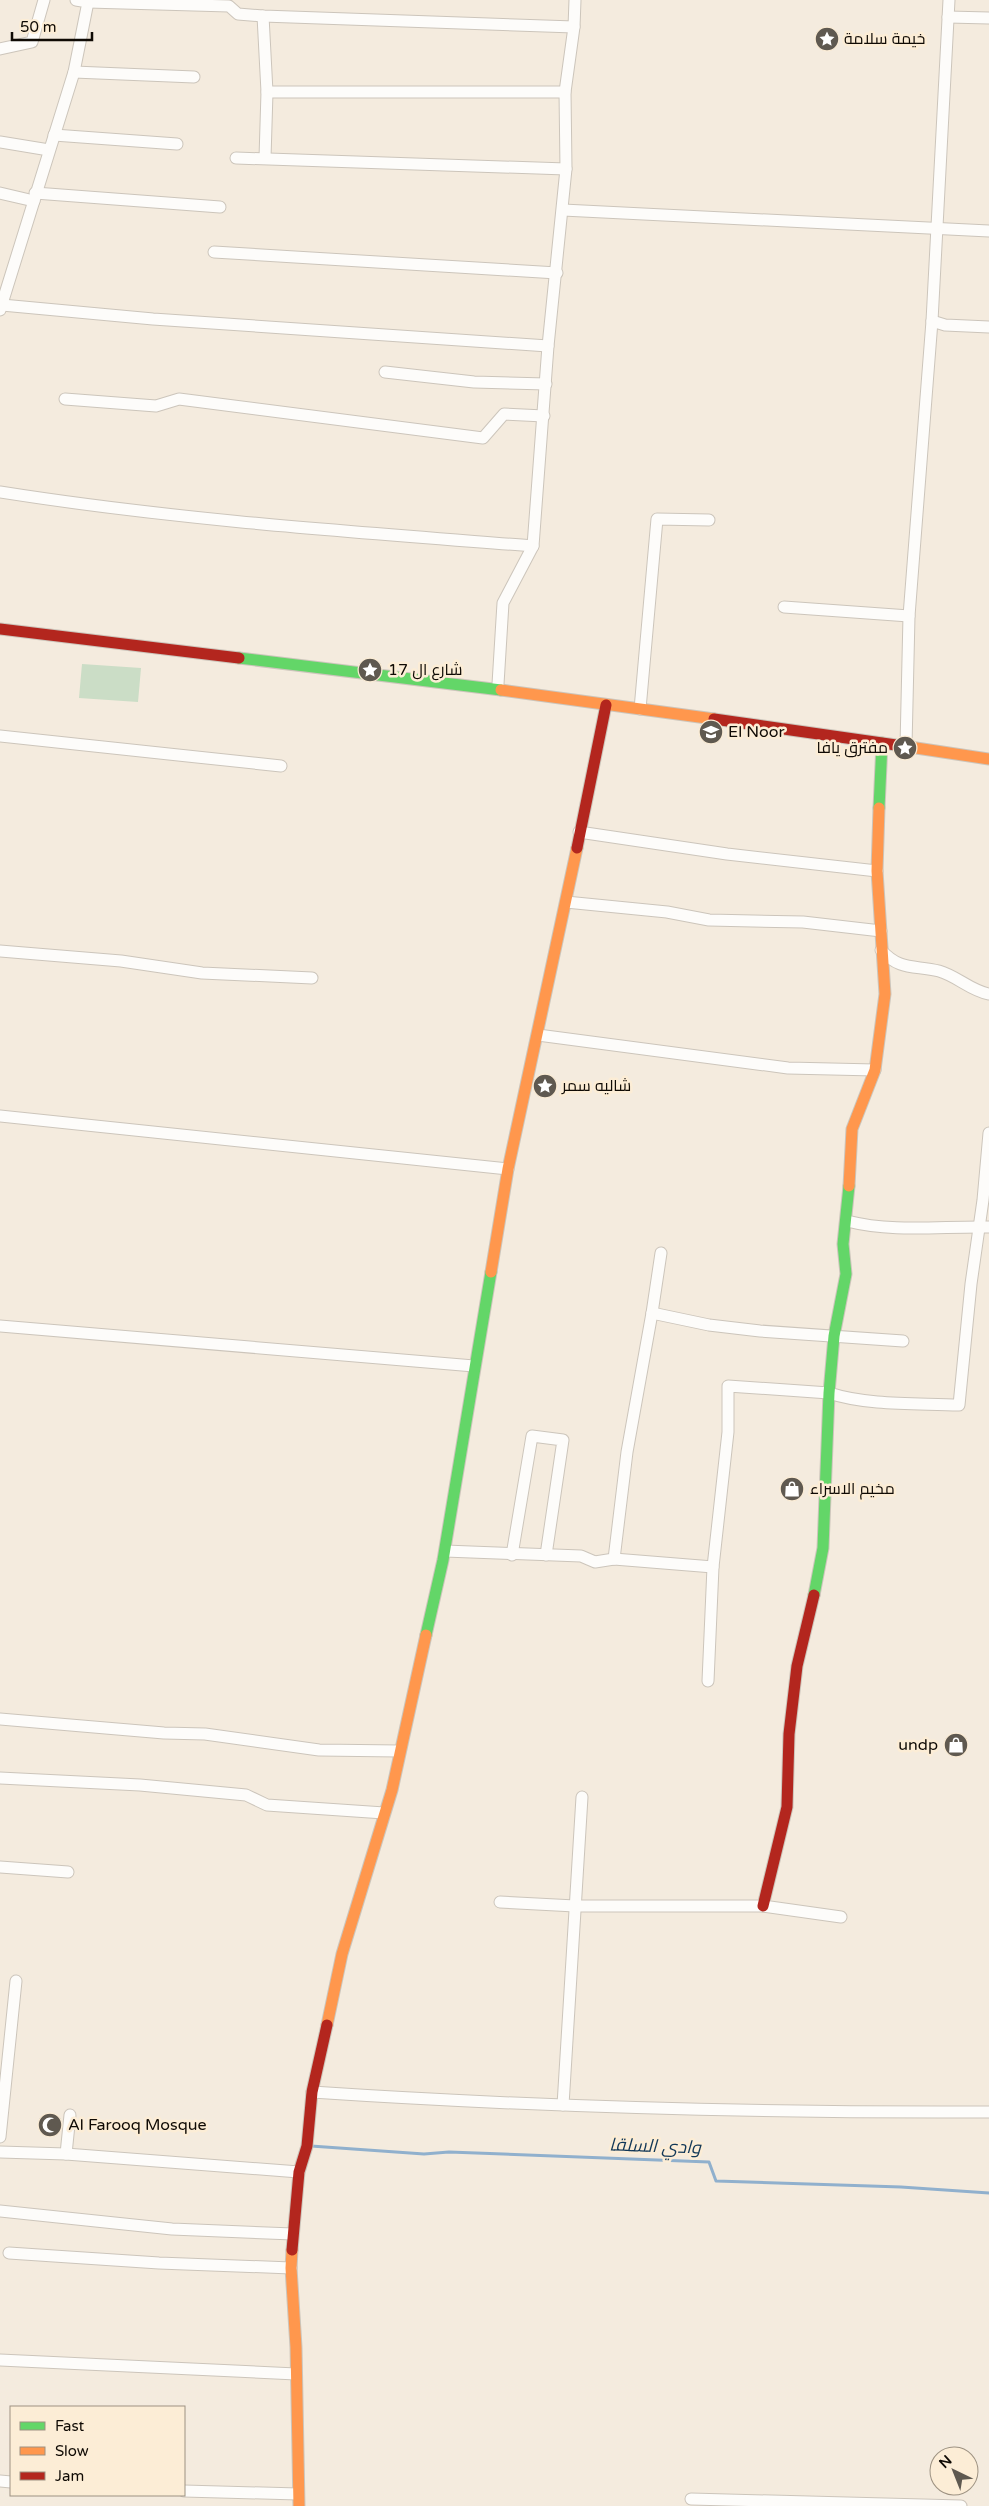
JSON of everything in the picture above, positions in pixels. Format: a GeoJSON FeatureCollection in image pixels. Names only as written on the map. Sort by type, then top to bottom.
{"type":"FeatureCollection","features":[{"type":"Feature","properties":{"kind":"street"},"geometry":{"type":"LineString","coordinates":[[0,49],[32,42],[44,0]]}},
{"type":"Feature","properties":{"kind":"street"},"geometry":{"type":"LineString","coordinates":[[498,684],[503,603],[533,546],[548,346],[563,210],[566,169],[565,92],[574,27],[575,0]]}},
{"type":"Feature","properties":{"kind":"street"},"geometry":{"type":"LineString","coordinates":[[906,746],[909,616],[932,321],[949,0]]}},
{"type":"Feature","properties":{"kind":"street"},"geometry":{"type":"LineString","coordinates":[[548,346],[1,308],[74,72],[82,1],[229,3],[238,14],[263,16],[574,27]]}},
{"type":"Feature","properties":{"kind":"street"},"geometry":{"type":"LineString","coordinates":[[263,16],[267,92],[265,158]]}},
{"type":"Feature","properties":{"kind":"street"},"geometry":{"type":"LineString","coordinates":[[948,17],[989,18]]}},
{"type":"Feature","properties":{"kind":"street"},"geometry":{"type":"LineString","coordinates":[[74,72],[194,77]]}},
{"type":"Feature","properties":{"kind":"street"},"geometry":{"type":"LineString","coordinates":[[267,92],[565,92]]}},
{"type":"Feature","properties":{"kind":"street"},"geometry":{"type":"LineString","coordinates":[[54,135],[177,144]]}},
{"type":"Feature","properties":{"kind":"street"},"geometry":{"type":"LineString","coordinates":[[0,142],[49,150]]}},
{"type":"Feature","properties":{"kind":"street"},"geometry":{"type":"LineString","coordinates":[[236,158],[566,169]]}},
{"type":"Feature","properties":{"kind":"street"},"geometry":{"type":"LineString","coordinates":[[0,193],[35,197],[220,207]]}},
{"type":"Feature","properties":{"kind":"street"},"geometry":{"type":"LineString","coordinates":[[563,210],[989,231]]}},
{"type":"Feature","properties":{"kind":"street"},"geometry":{"type":"LineString","coordinates":[[214,252],[557,273]]}},
{"type":"Feature","properties":{"kind":"street"},"geometry":{"type":"LineString","coordinates":[[932,321],[945,325],[989,327]]}},
{"type":"Feature","properties":{"kind":"street"},"geometry":{"type":"LineString","coordinates":[[385,372],[474,382],[546,384]]}},
{"type":"Feature","properties":{"kind":"street"},"geometry":{"type":"LineString","coordinates":[[66,399],[156,406],[179,400],[483,438],[504,414],[544,416]]}},
{"type":"Feature","properties":{"kind":"street"},"geometry":{"type":"LineString","coordinates":[[0,492],[142,512],[234,522],[533,546]]}},
{"type":"Feature","properties":{"kind":"street"},"geometry":{"type":"LineString","coordinates":[[640,709],[657,519],[709,520]]}},
{"type":"Feature","properties":{"kind":"street"},"geometry":{"type":"LineString","coordinates":[[784,607],[909,616]]}},
{"type":"Feature","properties":{"kind":"street"},"geometry":{"type":"LineString","coordinates":[[0,629],[327,667],[989,759]]}},
{"type":"Feature","properties":{"kind":"street"},"geometry":{"type":"LineString","coordinates":[[299,2506],[291,2268],[299,2172],[307,2146],[312,2092],[342,1954],[392,1790],[399,1751],[445,1551],[508,1169],[538,1036],[606,705]]}},
{"type":"Feature","properties":{"kind":"street"},"geometry":{"type":"LineString","coordinates":[[0,736],[281,766]]}},
{"type":"Feature","properties":{"kind":"street"},"geometry":{"type":"LineString","coordinates":[[763,1906],[787,1807],[789,1734],[797,1666],[818,1579],[823,1548],[823,1504],[829,1393],[834,1336],[846,1274],[843,1244],[847,1221],[852,1129],[875,1070],[885,994],[877,871],[882,743]]}},
{"type":"Feature","properties":{"kind":"street"},"geometry":{"type":"LineString","coordinates":[[580,832],[727,854],[877,871]]}},
{"type":"Feature","properties":{"kind":"street"},"geometry":{"type":"LineString","coordinates":[[566,902],[667,912],[709,920],[803,922],[881,931]]}},
{"type":"Feature","properties":{"kind":"street"},"geometry":{"type":"LineString","coordinates":[[881,950],[891,961],[910,968],[939,971],[980,992],[989,994]]}},
{"type":"Feature","properties":{"kind":"street"},"geometry":{"type":"LineString","coordinates":[[0,951],[121,961],[202,973],[312,978]]}},
{"type":"Feature","properties":{"kind":"street"},"geometry":{"type":"LineString","coordinates":[[538,1036],[788,1068],[875,1070]]}},
{"type":"Feature","properties":{"kind":"street"},"geometry":{"type":"LineString","coordinates":[[0,1116],[508,1169]]}},
{"type":"Feature","properties":{"kind":"street"},"geometry":{"type":"LineString","coordinates":[[708,1681],[713,1567],[724,1478],[728,1386],[829,1393],[840,1397],[890,1402],[959,1405],[971,1284],[984,1227],[989,1133]]}},
{"type":"Feature","properties":{"kind":"street"},"geometry":{"type":"LineString","coordinates":[[847,1221],[873,1228],[904,1227],[928,1230],[984,1227]]}},
{"type":"Feature","properties":{"kind":"street"},"geometry":{"type":"LineString","coordinates":[[614,1559],[626,1452],[652,1313],[661,1253]]}},
{"type":"Feature","properties":{"kind":"street"},"geometry":{"type":"LineString","coordinates":[[652,1313],[709,1325],[903,1341]]}},
{"type":"Feature","properties":{"kind":"street"},"geometry":{"type":"LineString","coordinates":[[0,1326],[474,1366]]}},
{"type":"Feature","properties":{"kind":"street"},"geometry":{"type":"LineString","coordinates":[[512,1554],[532,1436],[563,1440],[546,1555]]}},
{"type":"Feature","properties":{"kind":"street"},"geometry":{"type":"LineString","coordinates":[[445,1551],[581,1556],[596,1562],[614,1559],[713,1567]]}},
{"type":"Feature","properties":{"kind":"street"},"geometry":{"type":"LineString","coordinates":[[0,1719],[164,1733],[205,1734],[318,1750],[399,1751]]}},
{"type":"Feature","properties":{"kind":"street"},"geometry":{"type":"LineString","coordinates":[[0,1778],[140,1785],[246,1795],[267,1805],[384,1813]]}},
{"type":"Feature","properties":{"kind":"street"},"geometry":{"type":"LineString","coordinates":[[563,2105],[582,1797]]}},
{"type":"Feature","properties":{"kind":"street"},"geometry":{"type":"LineString","coordinates":[[0,1868],[68,1872]]}},
{"type":"Feature","properties":{"kind":"street"},"geometry":{"type":"LineString","coordinates":[[500,1902],[575,1906],[763,1906],[841,1917]]}},
{"type":"Feature","properties":{"kind":"street"},"geometry":{"type":"LineString","coordinates":[[0,2137],[16,1981]]}},
{"type":"Feature","properties":{"kind":"street"},"geometry":{"type":"LineString","coordinates":[[312,2092],[563,2105],[833,2113],[989,2112]]}},
{"type":"Feature","properties":{"kind":"street"},"geometry":{"type":"LineString","coordinates":[[66,2154],[70,2114]]}},
{"type":"Feature","properties":{"kind":"street"},"geometry":{"type":"LineString","coordinates":[[0,2152],[66,2154],[299,2172]]}},
{"type":"Feature","properties":{"kind":"street"},"geometry":{"type":"LineString","coordinates":[[0,2211],[172,2229],[293,2234]]}},
{"type":"Feature","properties":{"kind":"street"},"geometry":{"type":"LineString","coordinates":[[9,2253],[159,2263],[291,2268]]}},
{"type":"Feature","properties":{"kind":"street"},"geometry":{"type":"LineString","coordinates":[[0,2360],[296,2374]]}},
{"type":"Feature","properties":{"kind":"street"},"geometry":{"type":"LineString","coordinates":[[185,2491],[298,2494]]}},
{"type":"Feature","properties":{"kind":"street"},"geometry":{"type":"LineString","coordinates":[[691,2499],[961,2506]]}},
{"type":"Feature","properties":{"kind":"green space"},"geometry":{"type":"Polygon","coordinates":[[[82,664],[141,668],[138,702],[79,698],[82,664]]]}},
{"type":"Feature","properties":{"kind":"waterway","name":"وادي السلقا"},"geometry":{"type":"LineString","coordinates":[[311,2146],[424,2154],[449,2152],[709,2162],[716,2181],[901,2187],[989,2193]]}},
{"type":"Feature","properties":{"kind":"traffic: fast"},"geometry":{"type":"LineString","coordinates":[[239,658],[501,690]]}},
{"type":"Feature","properties":{"kind":"traffic: fast"},"geometry":{"type":"LineString","coordinates":[[879,808],[882,743]]}},
{"type":"Feature","properties":{"kind":"traffic: fast"},"geometry":{"type":"LineString","coordinates":[[814,1595],[823,1548],[829,1393],[834,1336],[846,1274],[843,1244],[849,1186]]}},
{"type":"Feature","properties":{"kind":"traffic: fast"},"geometry":{"type":"LineString","coordinates":[[426,1635],[443,1560],[491,1272]]}},
{"type":"Feature","properties":{"kind":"traffic: slow"},"geometry":{"type":"LineString","coordinates":[[501,690],[714,719]]}},
{"type":"Feature","properties":{"kind":"traffic: slow"},"geometry":{"type":"LineString","coordinates":[[903,746],[989,759]]}},
{"type":"Feature","properties":{"kind":"traffic: slow"},"geometry":{"type":"LineString","coordinates":[[849,1186],[852,1129],[875,1070],[885,994],[877,871],[879,808]]}},
{"type":"Feature","properties":{"kind":"traffic: slow"},"geometry":{"type":"LineString","coordinates":[[491,1272],[508,1169],[577,848]]}},
{"type":"Feature","properties":{"kind":"traffic: slow"},"geometry":{"type":"LineString","coordinates":[[327,2025],[342,1954],[392,1790],[426,1635]]}},
{"type":"Feature","properties":{"kind":"traffic: slow"},"geometry":{"type":"LineString","coordinates":[[292,2250],[299,2506]]}},
{"type":"Feature","properties":{"kind":"traffic: jam"},"geometry":{"type":"LineString","coordinates":[[0,629],[239,658]]}},
{"type":"Feature","properties":{"kind":"traffic: jam"},"geometry":{"type":"LineString","coordinates":[[577,848],[606,705]]}},
{"type":"Feature","properties":{"kind":"traffic: jam"},"geometry":{"type":"LineString","coordinates":[[714,719],[903,746]]}},
{"type":"Feature","properties":{"kind":"traffic: jam"},"geometry":{"type":"LineString","coordinates":[[763,1906],[787,1807],[789,1734],[797,1666],[814,1595]]}},
{"type":"Feature","properties":{"kind":"traffic: jam"},"geometry":{"type":"LineString","coordinates":[[292,2250],[299,2172],[307,2146],[312,2092],[327,2025]]}},
{"type":"Feature","properties":{"kind":"place","name":"خيمة سلامة"},"geometry":{"type":"Point","coordinates":[827,39]}},
{"type":"Feature","properties":{"kind":"place","name":"شارع ال 17"},"geometry":{"type":"Point","coordinates":[370,670]}},
{"type":"Feature","properties":{"kind":"place","name":"El Noor"},"geometry":{"type":"Point","coordinates":[711,732]}},
{"type":"Feature","properties":{"kind":"place","name":"مفترق يافا"},"geometry":{"type":"Point","coordinates":[905,748]}},
{"type":"Feature","properties":{"kind":"place","name":"شاليه سمر"},"geometry":{"type":"Point","coordinates":[545,1086]}},
{"type":"Feature","properties":{"kind":"place","name":"مخيم الاسراء"},"geometry":{"type":"Point","coordinates":[792,1489]}},
{"type":"Feature","properties":{"kind":"place","name":"undp"},"geometry":{"type":"Point","coordinates":[956,1745]}},
{"type":"Feature","properties":{"kind":"place","name":"Al Farooq Mosque"},"geometry":{"type":"Point","coordinates":[50,2125]}}]}
